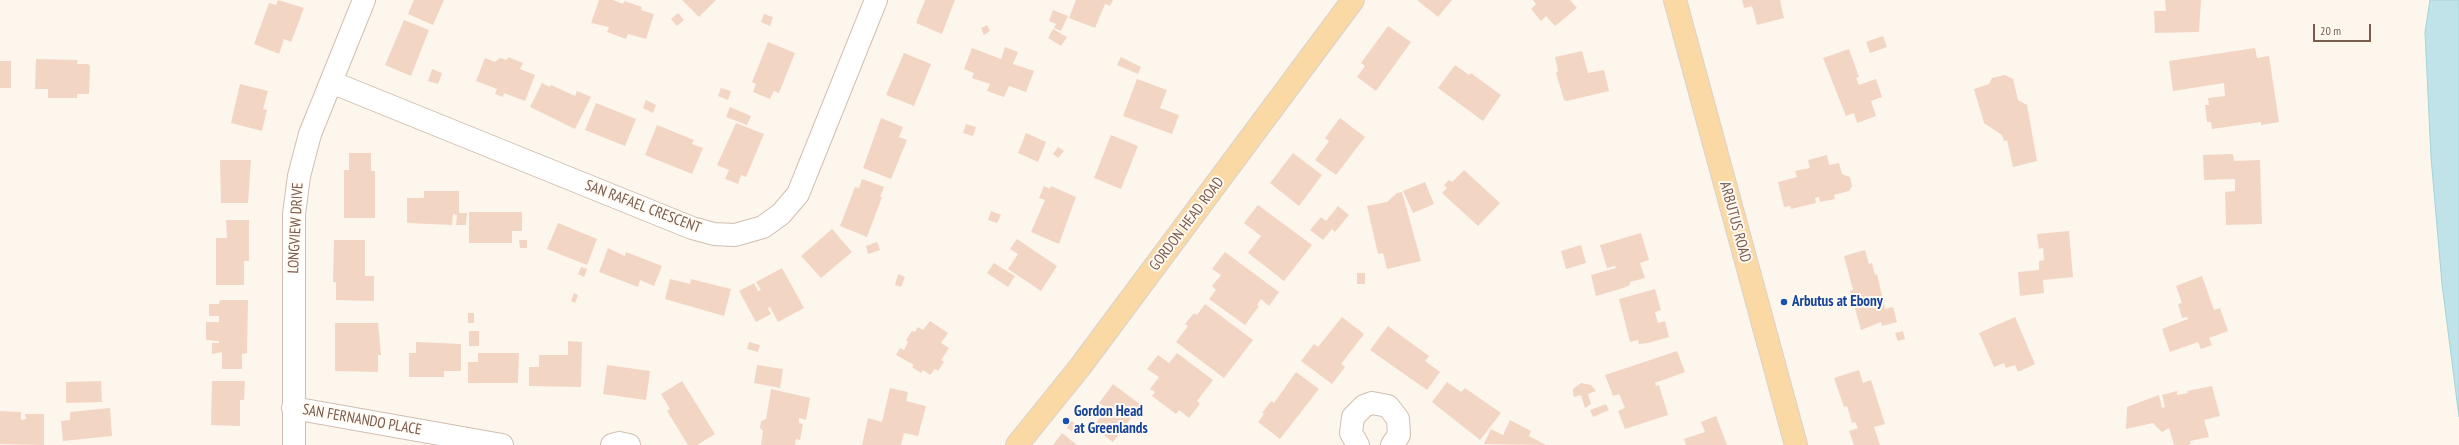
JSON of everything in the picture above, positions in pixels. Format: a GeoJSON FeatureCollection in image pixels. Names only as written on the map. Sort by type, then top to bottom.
{"type":"FeatureCollection","features":[{"type":"Feature","properties":{"kind":"main road","name":"GORDON HEAD ROAD"},"geometry":{"type":"LineString","coordinates":[[1017,445],[1080,367],[1354,0]]}},
{"type":"Feature","properties":{"kind":"main road","name":"ARBUTUS ROAD"},"geometry":{"type":"LineString","coordinates":[[1675,0],[1796,445]]}},
{"type":"Feature","properties":{"kind":"street","name":"LONGVIEW DRIVE"},"geometry":{"type":"LineString","coordinates":[[294,445],[294,214],[304,152],[364,0]]}},
{"type":"Feature","properties":{"kind":"street","name":"SAN RAFAEL CRESCENT"},"geometry":{"type":"LineString","coordinates":[[331,82],[692,228],[714,234],[735,235],[763,227],[781,214],[798,194],[876,0]]}},
{"type":"Feature","properties":{"kind":"street"},"geometry":{"type":"LineString","coordinates":[[1358,445],[1351,433],[1353,418],[1364,406],[1372,403],[1388,406],[1398,419],[1399,435],[1395,444]]}},
{"type":"Feature","properties":{"kind":"street","name":"SAN FERNANDO PLACE"},"geometry":{"type":"LineString","coordinates":[[293,408],[435,439],[502,445]]}},
{"type":"Feature","properties":{"kind":"street"},"geometry":{"type":"LineString","coordinates":[[612,445],[619,443],[629,445]]}},
{"type":"Feature","properties":{"kind":"water"},"geometry":{"type":"Polygon","coordinates":[[[2430,0],[2459,0],[2459,417],[2442,284],[2431,157],[2425,32],[2430,0]]]}},
{"type":"Feature","properties":{"kind":"building"},"geometry":{"type":"Polygon","coordinates":[[[278,0],[304,8],[291,42],[284,39],[279,54],[254,44],[269,3],[276,5],[278,0]]]}},
{"type":"Feature","properties":{"kind":"building"},"geometry":{"type":"Polygon","coordinates":[[[414,0],[444,0],[433,25],[408,14],[414,0]]]}},
{"type":"Feature","properties":{"kind":"building"},"geometry":{"type":"Polygon","coordinates":[[[599,0],[613,0],[623,4],[624,1],[642,7],[641,10],[654,14],[646,39],[628,34],[626,39],[607,32],[609,27],[591,23],[599,0]]]}},
{"type":"Feature","properties":{"kind":"building"},"geometry":{"type":"Polygon","coordinates":[[[682,0],[716,0],[699,17],[682,0]]]}},
{"type":"Feature","properties":{"kind":"building"},"geometry":{"type":"Polygon","coordinates":[[[925,0],[955,0],[942,34],[916,23],[925,0]]]}},
{"type":"Feature","properties":{"kind":"building"},"geometry":{"type":"Polygon","coordinates":[[[1076,0],[1113,0],[1110,6],[1105,4],[1095,28],[1069,18],[1076,0]]]}},
{"type":"Feature","properties":{"kind":"building"},"geometry":{"type":"Polygon","coordinates":[[[1417,0],[1452,0],[1438,17],[1417,0]]]}},
{"type":"Feature","properties":{"kind":"building"},"geometry":{"type":"Polygon","coordinates":[[[1533,0],[1570,0],[1577,8],[1555,26],[1546,16],[1541,21],[1531,9],[1536,4],[1533,0]]]}},
{"type":"Feature","properties":{"kind":"building"},"geometry":{"type":"Polygon","coordinates":[[[1742,0],[1780,0],[1784,18],[1757,25],[1752,6],[1744,8],[1742,0]]]}},
{"type":"Feature","properties":{"kind":"building"},"geometry":{"type":"Polygon","coordinates":[[[2165,0],[2201,0],[2199,32],[2155,33],[2154,11],[2166,11],[2165,0]]]}},
{"type":"Feature","properties":{"kind":"building"},"geometry":{"type":"Polygon","coordinates":[[[1053,10],[1068,16],[1061,31],[1054,28],[1056,24],[1049,21],[1053,10]]]}},
{"type":"Feature","properties":{"kind":"building"},"geometry":{"type":"Polygon","coordinates":[[[678,13],[684,20],[677,26],[671,19],[678,13]]]}},
{"type":"Feature","properties":{"kind":"building"},"geometry":{"type":"Polygon","coordinates":[[[764,14],[773,17],[770,26],[761,22],[764,14]]]}},
{"type":"Feature","properties":{"kind":"building"},"geometry":{"type":"Polygon","coordinates":[[[404,20],[429,30],[411,76],[385,65],[404,20]]]}},
{"type":"Feature","properties":{"kind":"building"},"geometry":{"type":"Polygon","coordinates":[[[987,25],[990,31],[984,35],[981,28],[987,25]]]}},
{"type":"Feature","properties":{"kind":"building"},"geometry":{"type":"Polygon","coordinates":[[[1388,26],[1411,42],[1376,91],[1357,77],[1365,66],[1361,63],[1388,26]]]}},
{"type":"Feature","properties":{"kind":"building"},"geometry":{"type":"Polygon","coordinates":[[[1053,29],[1067,37],[1061,46],[1048,38],[1053,29]]]}},
{"type":"Feature","properties":{"kind":"building"},"geometry":{"type":"Polygon","coordinates":[[[1883,36],[1887,47],[1870,53],[1866,42],[1883,36]]]}},
{"type":"Feature","properties":{"kind":"building"},"geometry":{"type":"Polygon","coordinates":[[[768,42],[795,53],[779,93],[774,91],[770,99],[753,92],[756,84],[752,82],[768,42]]]}},
{"type":"Feature","properties":{"kind":"building"},"geometry":{"type":"Polygon","coordinates":[[[1005,47],[1018,52],[1013,64],[1034,71],[1026,92],[1009,86],[1004,97],[987,91],[990,84],[972,78],[974,73],[964,69],[972,48],[1001,59],[1005,47]]]}},
{"type":"Feature","properties":{"kind":"building"},"geometry":{"type":"Polygon","coordinates":[[[2255,48],[2257,58],[2269,56],[2279,122],[2261,125],[2261,122],[2212,129],[2211,122],[2207,122],[2205,105],[2209,105],[2208,98],[2225,96],[2224,83],[2173,91],[2169,61],[2255,48]]]}},
{"type":"Feature","properties":{"kind":"building"},"geometry":{"type":"Polygon","coordinates":[[[1849,49],[1859,77],[1856,78],[1859,85],[1876,79],[1882,97],[1871,101],[1876,116],[1857,123],[1854,113],[1846,116],[1823,58],[1849,49]]]}},
{"type":"Feature","properties":{"kind":"building"},"geometry":{"type":"Polygon","coordinates":[[[1582,51],[1588,73],[1604,70],[1609,91],[1567,101],[1564,100],[1556,73],[1558,71],[1555,57],[1582,51]]]}},
{"type":"Feature","properties":{"kind":"building"},"geometry":{"type":"Polygon","coordinates":[[[904,53],[931,64],[914,106],[886,95],[904,53]]]}},
{"type":"Feature","properties":{"kind":"building"},"geometry":{"type":"Polygon","coordinates":[[[508,57],[523,63],[520,69],[535,75],[525,101],[504,93],[503,97],[495,94],[497,89],[476,81],[485,58],[495,62],[500,58],[507,60],[508,57]]]}},
{"type":"Feature","properties":{"kind":"building"},"geometry":{"type":"Polygon","coordinates":[[[1121,57],[1141,67],[1138,74],[1117,65],[1121,57]]]}},
{"type":"Feature","properties":{"kind":"building"},"geometry":{"type":"Polygon","coordinates":[[[36,59],[78,60],[77,64],[88,64],[90,66],[89,94],[77,94],[77,98],[48,98],[48,89],[35,89],[36,59]]]}},
{"type":"Feature","properties":{"kind":"building"},"geometry":{"type":"Polygon","coordinates":[[[0,61],[11,61],[11,88],[0,88],[0,61]]]}},
{"type":"Feature","properties":{"kind":"building"},"geometry":{"type":"Polygon","coordinates":[[[1455,65],[1469,75],[1471,73],[1501,95],[1483,121],[1438,88],[1455,65]]]}},
{"type":"Feature","properties":{"kind":"building"},"geometry":{"type":"Polygon","coordinates":[[[432,69],[442,73],[438,84],[428,81],[432,69]]]}},
{"type":"Feature","properties":{"kind":"building"},"geometry":{"type":"Polygon","coordinates":[[[2005,75],[2013,79],[2018,100],[2027,105],[2037,161],[2013,167],[2007,140],[2004,141],[2002,135],[1984,123],[1974,89],[1989,84],[1992,78],[2005,75]]]}},
{"type":"Feature","properties":{"kind":"building"},"geometry":{"type":"Polygon","coordinates":[[[1137,79],[1167,90],[1160,108],[1179,115],[1172,134],[1123,116],[1137,79]]]}},
{"type":"Feature","properties":{"kind":"building"},"geometry":{"type":"Polygon","coordinates":[[[542,83],[550,87],[551,85],[575,96],[577,91],[591,97],[575,129],[530,107],[542,83]]]}},
{"type":"Feature","properties":{"kind":"building"},"geometry":{"type":"Polygon","coordinates":[[[240,84],[268,91],[263,109],[267,110],[262,131],[231,123],[240,84]]]}},
{"type":"Feature","properties":{"kind":"building"},"geometry":{"type":"Polygon","coordinates":[[[721,88],[731,91],[728,100],[718,96],[721,88]]]}},
{"type":"Feature","properties":{"kind":"building"},"geometry":{"type":"Polygon","coordinates":[[[646,100],[656,105],[653,113],[643,108],[646,100]]]}},
{"type":"Feature","properties":{"kind":"building"},"geometry":{"type":"Polygon","coordinates":[[[596,103],[636,119],[625,146],[585,130],[596,103]]]}},
{"type":"Feature","properties":{"kind":"building"},"geometry":{"type":"Polygon","coordinates":[[[730,107],[751,116],[747,125],[726,117],[730,107]]]}},
{"type":"Feature","properties":{"kind":"building"},"geometry":{"type":"Polygon","coordinates":[[[881,118],[903,127],[899,137],[907,140],[891,179],[863,168],[881,118]]]}},
{"type":"Feature","properties":{"kind":"building"},"geometry":{"type":"Polygon","coordinates":[[[1340,118],[1365,137],[1336,175],[1315,160],[1329,141],[1325,138],[1340,118]]]}},
{"type":"Feature","properties":{"kind":"building"},"geometry":{"type":"Polygon","coordinates":[[[736,123],[764,134],[746,177],[741,175],[738,184],[725,179],[729,170],[717,165],[736,123]]]}},
{"type":"Feature","properties":{"kind":"building"},"geometry":{"type":"Polygon","coordinates":[[[966,124],[976,127],[973,136],[963,133],[966,124]]]}},
{"type":"Feature","properties":{"kind":"building"},"geometry":{"type":"Polygon","coordinates":[[[657,125],[694,140],[692,144],[703,148],[692,174],[645,155],[657,125]]]}},
{"type":"Feature","properties":{"kind":"building"},"geometry":{"type":"Polygon","coordinates":[[[1026,133],[1046,142],[1038,162],[1018,153],[1026,133]]]}},
{"type":"Feature","properties":{"kind":"building"},"geometry":{"type":"Polygon","coordinates":[[[1111,135],[1138,146],[1121,189],[1094,178],[1111,135]]]}},
{"type":"Feature","properties":{"kind":"building"},"geometry":{"type":"Polygon","coordinates":[[[1058,147],[1064,151],[1058,158],[1053,154],[1058,147]]]}},
{"type":"Feature","properties":{"kind":"building"},"geometry":{"type":"Polygon","coordinates":[[[349,153],[371,153],[371,171],[375,171],[375,218],[344,218],[344,170],[349,170],[349,153]]]}},
{"type":"Feature","properties":{"kind":"building"},"geometry":{"type":"Polygon","coordinates":[[[1293,153],[1322,175],[1299,206],[1270,183],[1293,153]]]}},
{"type":"Feature","properties":{"kind":"building"},"geometry":{"type":"Polygon","coordinates":[[[2233,154],[2234,161],[2260,160],[2262,224],[2226,225],[2225,192],[2235,191],[2235,179],[2204,180],[2203,155],[2233,154]]]}},
{"type":"Feature","properties":{"kind":"building"},"geometry":{"type":"Polygon","coordinates":[[[1827,155],[1829,165],[1839,163],[1842,174],[1850,177],[1852,186],[1849,191],[1834,195],[1835,199],[1820,202],[1819,197],[1815,198],[1816,203],[1791,209],[1790,206],[1784,207],[1778,182],[1797,177],[1795,171],[1810,168],[1808,160],[1827,155]]]}},
{"type":"Feature","properties":{"kind":"building"},"geometry":{"type":"Polygon","coordinates":[[[220,160],[251,160],[248,203],[221,203],[220,160]]]}},
{"type":"Feature","properties":{"kind":"building"},"geometry":{"type":"Polygon","coordinates":[[[1464,170],[1500,203],[1478,226],[1442,193],[1447,188],[1444,185],[1449,180],[1452,182],[1464,170]]]}},
{"type":"Feature","properties":{"kind":"building"},"geometry":{"type":"Polygon","coordinates":[[[862,179],[884,187],[880,197],[882,197],[867,237],[840,226],[855,187],[859,188],[862,179]]]}},
{"type":"Feature","properties":{"kind":"building"},"geometry":{"type":"Polygon","coordinates":[[[1425,182],[1434,204],[1413,213],[1403,191],[1425,182]]]}},
{"type":"Feature","properties":{"kind":"building"},"geometry":{"type":"Polygon","coordinates":[[[1044,186],[1050,189],[1051,186],[1076,197],[1059,244],[1031,232],[1045,200],[1039,198],[1044,186]]]}},
{"type":"Feature","properties":{"kind":"building"},"geometry":{"type":"Polygon","coordinates":[[[424,191],[459,191],[459,213],[467,213],[466,225],[456,225],[457,215],[453,214],[452,225],[407,223],[407,198],[424,198],[424,191]]]}},
{"type":"Feature","properties":{"kind":"building"},"geometry":{"type":"Polygon","coordinates":[[[1402,192],[1421,261],[1387,269],[1383,253],[1378,254],[1367,206],[1387,202],[1397,193],[1402,192]]]}},
{"type":"Feature","properties":{"kind":"building"},"geometry":{"type":"Polygon","coordinates":[[[1258,205],[1312,245],[1284,281],[1248,253],[1261,236],[1244,223],[1258,205]]]}},
{"type":"Feature","properties":{"kind":"building"},"geometry":{"type":"Polygon","coordinates":[[[1338,206],[1349,215],[1335,232],[1332,229],[1323,240],[1310,230],[1321,217],[1326,221],[1338,206]]]}},
{"type":"Feature","properties":{"kind":"building"},"geometry":{"type":"Polygon","coordinates":[[[991,211],[1001,215],[997,223],[988,220],[991,211]]]}},
{"type":"Feature","properties":{"kind":"building"},"geometry":{"type":"Polygon","coordinates":[[[469,212],[522,212],[522,231],[512,231],[512,243],[469,243],[469,212]]]}},
{"type":"Feature","properties":{"kind":"building"},"geometry":{"type":"Polygon","coordinates":[[[226,220],[249,220],[249,261],[244,261],[244,285],[216,285],[216,238],[227,238],[226,220]]]}},
{"type":"Feature","properties":{"kind":"building"},"geometry":{"type":"Polygon","coordinates":[[[558,223],[597,239],[587,265],[547,249],[558,223]]]}},
{"type":"Feature","properties":{"kind":"building"},"geometry":{"type":"Polygon","coordinates":[[[832,229],[852,252],[821,278],[801,256],[832,229]]]}},
{"type":"Feature","properties":{"kind":"building"},"geometry":{"type":"Polygon","coordinates":[[[2069,231],[2073,277],[2043,280],[2044,293],[2020,296],[2018,272],[2039,270],[2039,261],[2044,260],[2043,248],[2039,249],[2037,234],[2069,231]]]}},
{"type":"Feature","properties":{"kind":"building"},"geometry":{"type":"Polygon","coordinates":[[[1641,233],[1649,260],[1640,263],[1645,278],[1630,282],[1630,285],[1623,288],[1596,296],[1591,275],[1616,268],[1615,266],[1607,268],[1600,245],[1641,233]]]}},
{"type":"Feature","properties":{"kind":"building"},"geometry":{"type":"Polygon","coordinates":[[[1017,239],[1057,266],[1041,291],[1008,269],[1018,254],[1010,249],[1017,239]]]}},
{"type":"Feature","properties":{"kind":"building"},"geometry":{"type":"Polygon","coordinates":[[[334,240],[365,240],[365,276],[374,276],[374,301],[336,300],[336,282],[333,282],[334,240]]]}},
{"type":"Feature","properties":{"kind":"building"},"geometry":{"type":"Polygon","coordinates":[[[519,240],[527,240],[527,248],[520,248],[519,240]]]}},
{"type":"Feature","properties":{"kind":"building"},"geometry":{"type":"Polygon","coordinates":[[[877,242],[880,250],[868,254],[866,246],[877,242]]]}},
{"type":"Feature","properties":{"kind":"building"},"geometry":{"type":"Polygon","coordinates":[[[1581,245],[1586,263],[1566,269],[1561,251],[1581,245]]]}},
{"type":"Feature","properties":{"kind":"building"},"geometry":{"type":"Polygon","coordinates":[[[608,248],[625,256],[626,252],[662,266],[654,286],[640,280],[638,287],[599,272],[608,248]]]}},
{"type":"Feature","properties":{"kind":"building"},"geometry":{"type":"Polygon","coordinates":[[[1865,250],[1869,264],[1872,263],[1875,275],[1877,274],[1885,309],[1893,307],[1897,322],[1882,326],[1881,322],[1861,330],[1850,291],[1853,290],[1844,256],[1865,250]]]}},
{"type":"Feature","properties":{"kind":"building"},"geometry":{"type":"Polygon","coordinates":[[[1225,252],[1279,292],[1269,306],[1261,299],[1257,305],[1259,306],[1245,325],[1209,299],[1216,290],[1212,286],[1221,275],[1212,269],[1225,252]]]}},
{"type":"Feature","properties":{"kind":"building"},"geometry":{"type":"Polygon","coordinates":[[[994,263],[1015,276],[1008,287],[987,273],[994,263]]]}},
{"type":"Feature","properties":{"kind":"building"},"geometry":{"type":"Polygon","coordinates":[[[581,267],[587,269],[584,277],[578,274],[581,267]]]}},
{"type":"Feature","properties":{"kind":"building"},"geometry":{"type":"Polygon","coordinates":[[[782,268],[804,308],[778,322],[770,307],[768,308],[771,314],[756,322],[739,291],[754,283],[758,291],[761,290],[756,282],[782,268]]]}},
{"type":"Feature","properties":{"kind":"building"},"geometry":{"type":"Polygon","coordinates":[[[1357,273],[1365,273],[1365,284],[1357,284],[1357,273]]]}},
{"type":"Feature","properties":{"kind":"building"},"geometry":{"type":"Polygon","coordinates":[[[898,274],[905,277],[901,287],[895,285],[898,274]]]}},
{"type":"Feature","properties":{"kind":"building"},"geometry":{"type":"Polygon","coordinates":[[[2202,276],[2214,310],[2220,308],[2228,331],[2209,338],[2212,345],[2201,349],[2198,342],[2170,352],[2162,329],[2188,319],[2187,317],[2182,318],[2178,304],[2182,303],[2176,286],[2202,276]]]}},
{"type":"Feature","properties":{"kind":"building"},"geometry":{"type":"Polygon","coordinates":[[[670,279],[690,284],[691,279],[731,289],[724,316],[665,299],[670,279]]]}},
{"type":"Feature","properties":{"kind":"building"},"geometry":{"type":"Polygon","coordinates":[[[1655,289],[1661,310],[1655,312],[1658,323],[1665,321],[1669,337],[1648,343],[1639,344],[1638,340],[1630,342],[1619,299],[1655,289]]]}},
{"type":"Feature","properties":{"kind":"building"},"geometry":{"type":"Polygon","coordinates":[[[574,293],[578,295],[575,303],[571,301],[574,293]]]}},
{"type":"Feature","properties":{"kind":"building"},"geometry":{"type":"Polygon","coordinates":[[[220,300],[248,300],[247,353],[242,354],[242,369],[222,369],[222,352],[212,354],[212,343],[219,343],[219,341],[206,340],[206,322],[219,322],[219,316],[209,316],[209,304],[219,304],[220,300]]]}},
{"type":"Feature","properties":{"kind":"building"},"geometry":{"type":"Polygon","coordinates":[[[1205,304],[1253,340],[1224,378],[1176,342],[1188,326],[1185,324],[1194,313],[1197,315],[1205,304]]]}},
{"type":"Feature","properties":{"kind":"building"},"geometry":{"type":"Polygon","coordinates":[[[468,313],[474,313],[474,323],[468,323],[468,313]]]}},
{"type":"Feature","properties":{"kind":"building"},"geometry":{"type":"Polygon","coordinates":[[[1342,317],[1364,334],[1341,364],[1345,367],[1332,384],[1301,361],[1314,344],[1318,347],[1342,317]]]}},
{"type":"Feature","properties":{"kind":"building"},"geometry":{"type":"Polygon","coordinates":[[[2015,317],[2035,364],[2018,372],[2015,365],[2006,368],[2004,363],[1994,367],[1979,333],[2015,317]]]}},
{"type":"Feature","properties":{"kind":"building"},"geometry":{"type":"Polygon","coordinates":[[[930,321],[948,333],[941,343],[949,348],[941,360],[944,362],[938,371],[935,369],[930,375],[923,370],[921,373],[912,367],[914,365],[896,355],[900,348],[904,350],[908,342],[906,340],[912,331],[915,332],[918,327],[923,330],[930,321]]]}},
{"type":"Feature","properties":{"kind":"building"},"geometry":{"type":"Polygon","coordinates":[[[335,323],[378,323],[381,355],[378,355],[378,372],[335,371],[335,323]]]}},
{"type":"Feature","properties":{"kind":"building"},"geometry":{"type":"Polygon","coordinates":[[[1388,326],[1429,356],[1425,361],[1440,372],[1427,390],[1370,350],[1388,326]]]}},
{"type":"Feature","properties":{"kind":"building"},"geometry":{"type":"Polygon","coordinates":[[[469,331],[479,331],[479,346],[469,346],[469,331]]]}},
{"type":"Feature","properties":{"kind":"building"},"geometry":{"type":"Polygon","coordinates":[[[1903,331],[1905,339],[1898,341],[1895,333],[1903,331]]]}},
{"type":"Feature","properties":{"kind":"building"},"geometry":{"type":"Polygon","coordinates":[[[568,341],[582,342],[581,387],[529,386],[529,367],[539,367],[539,355],[568,355],[568,341]]]}},
{"type":"Feature","properties":{"kind":"building"},"geometry":{"type":"Polygon","coordinates":[[[416,342],[461,344],[461,371],[444,371],[444,377],[409,377],[409,353],[416,353],[416,342]]]}},
{"type":"Feature","properties":{"kind":"building"},"geometry":{"type":"Polygon","coordinates":[[[749,342],[760,345],[758,352],[747,349],[749,342]]]}},
{"type":"Feature","properties":{"kind":"building"},"geometry":{"type":"Polygon","coordinates":[[[1677,351],[1685,372],[1655,383],[1656,386],[1659,385],[1668,415],[1625,429],[1618,411],[1625,408],[1619,394],[1613,396],[1605,375],[1677,351]]]}},
{"type":"Feature","properties":{"kind":"building"},"geometry":{"type":"Polygon","coordinates":[[[478,353],[519,353],[518,383],[468,383],[468,362],[478,362],[478,353]]]}},
{"type":"Feature","properties":{"kind":"building"},"geometry":{"type":"Polygon","coordinates":[[[1177,353],[1213,380],[1197,401],[1200,404],[1189,418],[1179,410],[1176,414],[1152,396],[1155,392],[1150,389],[1159,377],[1147,369],[1158,355],[1169,363],[1177,353]]]}},
{"type":"Feature","properties":{"kind":"building"},"geometry":{"type":"Polygon","coordinates":[[[607,365],[650,371],[646,400],[603,394],[607,365]]]}},
{"type":"Feature","properties":{"kind":"building"},"geometry":{"type":"Polygon","coordinates":[[[757,365],[783,369],[780,388],[754,383],[757,365]]]}},
{"type":"Feature","properties":{"kind":"building"},"geometry":{"type":"Polygon","coordinates":[[[1859,370],[1863,383],[1871,380],[1885,424],[1874,427],[1880,445],[1854,445],[1849,431],[1858,428],[1855,422],[1852,423],[1847,406],[1844,407],[1834,378],[1859,370]]]}},
{"type":"Feature","properties":{"kind":"building"},"geometry":{"type":"Polygon","coordinates":[[[1296,372],[1319,389],[1280,439],[1258,422],[1264,414],[1262,413],[1271,401],[1274,403],[1296,372]]]}},
{"type":"Feature","properties":{"kind":"building"},"geometry":{"type":"Polygon","coordinates":[[[101,381],[102,402],[66,403],[66,382],[101,381]]]}},
{"type":"Feature","properties":{"kind":"building"},"geometry":{"type":"Polygon","coordinates":[[[212,381],[245,381],[244,400],[240,400],[240,426],[211,425],[212,381]]]}},
{"type":"Feature","properties":{"kind":"building"},"geometry":{"type":"Polygon","coordinates":[[[682,381],[715,434],[697,445],[688,445],[667,411],[670,409],[661,394],[682,381]]]}},
{"type":"Feature","properties":{"kind":"building"},"geometry":{"type":"Polygon","coordinates":[[[1447,382],[1461,392],[1465,388],[1501,413],[1480,440],[1432,402],[1447,382]]]}},
{"type":"Feature","properties":{"kind":"building"},"geometry":{"type":"Polygon","coordinates":[[[1581,383],[1591,385],[1596,391],[1588,394],[1591,404],[1585,408],[1581,395],[1574,397],[1573,394],[1573,389],[1581,383]]]}},
{"type":"Feature","properties":{"kind":"building"},"geometry":{"type":"Polygon","coordinates":[[[1113,384],[1141,405],[1113,442],[1093,427],[1107,408],[1099,403],[1113,384]]]}},
{"type":"Feature","properties":{"kind":"building"},"geometry":{"type":"Polygon","coordinates":[[[2212,386],[2220,416],[2204,420],[2209,437],[2190,441],[2191,444],[2187,445],[2174,445],[2169,428],[2162,432],[2153,423],[2126,429],[2127,407],[2159,395],[2162,408],[2165,407],[2162,395],[2177,391],[2177,395],[2188,393],[2187,391],[2212,386]]]}},
{"type":"Feature","properties":{"kind":"building"},"geometry":{"type":"Polygon","coordinates":[[[890,388],[908,392],[906,401],[926,406],[918,436],[904,433],[901,445],[862,445],[868,418],[882,422],[890,388]]]}},
{"type":"Feature","properties":{"kind":"building"},"geometry":{"type":"Polygon","coordinates":[[[771,389],[810,398],[806,420],[799,418],[799,423],[803,424],[800,440],[796,439],[795,445],[761,445],[763,431],[760,428],[761,421],[766,419],[771,389]]]}},
{"type":"Feature","properties":{"kind":"building"},"geometry":{"type":"Polygon","coordinates":[[[1606,404],[1609,410],[1593,417],[1590,410],[1606,404]]]}},
{"type":"Feature","properties":{"kind":"building"},"geometry":{"type":"Polygon","coordinates":[[[110,408],[112,436],[63,441],[61,421],[70,420],[70,412],[110,408]]]}},
{"type":"Feature","properties":{"kind":"building"},"geometry":{"type":"Polygon","coordinates":[[[0,411],[21,412],[21,420],[26,419],[25,414],[44,414],[44,445],[0,444],[0,411]]]}},
{"type":"Feature","properties":{"kind":"building"},"geometry":{"type":"Polygon","coordinates":[[[1716,416],[1727,445],[1686,445],[1684,439],[1705,432],[1701,422],[1716,416]]]}},
{"type":"Feature","properties":{"kind":"building"},"geometry":{"type":"Polygon","coordinates":[[[1510,420],[1531,431],[1529,436],[1546,445],[1484,444],[1491,429],[1503,435],[1510,420]]]}},
{"type":"Feature","properties":{"kind":"building"},"geometry":{"type":"Polygon","coordinates":[[[1071,421],[1081,427],[1076,434],[1067,428],[1071,421]]]}},
{"type":"Feature","properties":{"kind":"building"},"geometry":{"type":"Polygon","coordinates":[[[1062,433],[1077,445],[1053,445],[1062,433]]]}},
{"type":"Feature","properties":{"kind":"place","name":"Arbutus at Ebony"},"geometry":{"type":"Point","coordinates":[1784,302]}},
{"type":"Feature","properties":{"kind":"place","name":"Gordon Head at Greenlands"},"geometry":{"type":"Point","coordinates":[1066,421]}}]}
